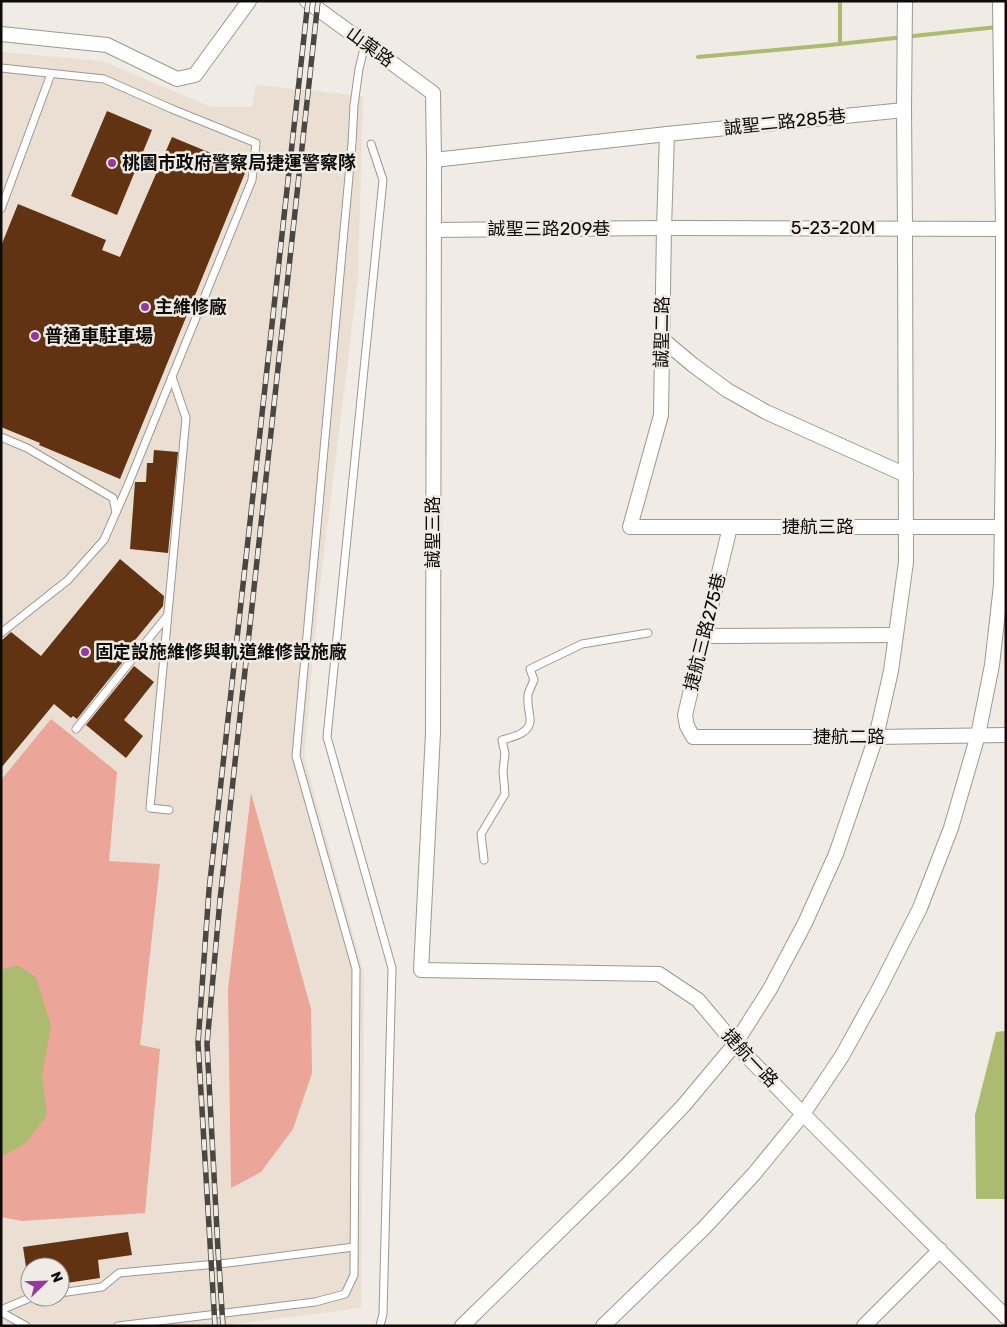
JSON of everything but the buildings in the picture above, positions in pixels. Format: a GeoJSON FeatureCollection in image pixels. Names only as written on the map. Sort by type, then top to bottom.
{"type":"FeatureCollection","features":[{"type":"Feature","properties":{"kind":"street"},"geometry":{"type":"LineString","coordinates":[[1,34],[107,44],[177,79],[195,75],[249,1]]}},
{"type":"Feature","properties":{"kind":"street","name":"山菓路"},"geometry":{"type":"LineString","coordinates":[[307,1],[432,93]]}},
{"type":"Feature","properties":{"kind":"street"},"geometry":{"type":"LineString","coordinates":[[462,1326],[626,1166],[684,1105],[735,1044],[770,989],[805,923],[836,854],[876,737],[891,671],[906,562],[905,1]]}},
{"type":"Feature","properties":{"kind":"street"},"geometry":{"type":"LineString","coordinates":[[603,1326],[704,1228],[754,1174],[803,1114],[842,1056],[879,989],[920,908],[951,828],[978,735],[992,665],[1001,585],[1004,527],[1000,1]]}},
{"type":"Feature","properties":{"kind":"street","name":"誠聖三路"},"geometry":{"type":"LineString","coordinates":[[421,970],[433,734],[434,160],[432,93]]}},
{"type":"Feature","properties":{"kind":"street","name":"誠聖二路285巷"},"geometry":{"type":"LineString","coordinates":[[434,160],[904,110]]}},
{"type":"Feature","properties":{"kind":"street","name":"誠聖二路"},"geometry":{"type":"LineString","coordinates":[[630,527],[661,415],[666,134]]}},
{"type":"Feature","properties":{"kind":"street","name":"5-23-20M"},"geometry":{"type":"LineString","coordinates":[[664,228],[1003,229]]}},
{"type":"Feature","properties":{"kind":"street","name":"誠聖三路209巷"},"geometry":{"type":"LineString","coordinates":[[434,230],[664,228]]}},
{"type":"Feature","properties":{"kind":"street"},"geometry":{"type":"LineString","coordinates":[[662,339],[727,390],[766,412],[906,476]]}},
{"type":"Feature","properties":{"kind":"street","name":"捷航三路"},"geometry":{"type":"LineString","coordinates":[[630,527],[1004,527]]}},
{"type":"Feature","properties":{"kind":"street","name":"捷航三路275巷"},"geometry":{"type":"LineString","coordinates":[[693,737],[684,715],[730,527]]}},
{"type":"Feature","properties":{"kind":"street"},"geometry":{"type":"LineString","coordinates":[[704,636],[896,635]]}},
{"type":"Feature","properties":{"kind":"street","name":"捷航二路"},"geometry":{"type":"LineString","coordinates":[[693,737],[1006,735]]}},
{"type":"Feature","properties":{"kind":"street","name":"捷航一路"},"geometry":{"type":"LineString","coordinates":[[421,970],[659,974],[698,1000],[735,1044],[803,1114],[1006,1317]]}},
{"type":"Feature","properties":{"kind":"street"},"geometry":{"type":"LineString","coordinates":[[866,1325],[940,1250]]}},
{"type":"Feature","properties":{"kind":"lane"},"geometry":{"type":"LineString","coordinates":[[118,1326],[315,1302],[345,1294],[354,1275],[356,969],[296,756],[352,153],[354,105],[365,44]]}},
{"type":"Feature","properties":{"kind":"lane"},"geometry":{"type":"LineString","coordinates":[[1,68],[104,79],[256,143],[252,180],[104,540],[68,580],[1,632]]}},
{"type":"Feature","properties":{"kind":"lane"},"geometry":{"type":"LineString","coordinates":[[1,209],[51,74]]}},
{"type":"Feature","properties":{"kind":"lane"},"geometry":{"type":"LineString","coordinates":[[371,144],[383,180],[327,737],[392,968],[383,1314],[380,1326]]}},
{"type":"Feature","properties":{"kind":"lane"},"geometry":{"type":"LineString","coordinates":[[169,810],[150,808],[186,418],[172,377]]}},
{"type":"Feature","properties":{"kind":"lane"},"geometry":{"type":"LineString","coordinates":[[1,438],[27,448],[113,498],[116,512]]}},
{"type":"Feature","properties":{"kind":"lane"},"geometry":{"type":"LineString","coordinates":[[76,729],[167,616]]}},
{"type":"Feature","properties":{"kind":"lane"},"geometry":{"type":"LineString","coordinates":[[484,860],[481,834],[505,794],[503,771],[505,754],[502,740],[518,735],[526,730],[531,721],[528,708],[528,693],[534,680],[530,669],[582,644],[648,632]]}},
{"type":"Feature","properties":{"kind":"lane"},"geometry":{"type":"LineString","coordinates":[[70,1292],[102,1287],[120,1273],[228,1263],[354,1247]]}},
{"type":"Feature","properties":{"kind":"lane"},"geometry":{"type":"LineString","coordinates":[[1,1311],[20,1302]]}},
{"type":"Feature","properties":{"kind":"lane"},"geometry":{"type":"LineString","coordinates":[[1,1311],[26,1326]]}},
{"type":"Feature","properties":{"kind":"shaded area"},"geometry":{"type":"Polygon","coordinates":[[[1,52],[102,61],[211,107],[252,107],[256,85],[363,96],[358,277],[319,594],[304,757],[364,974],[361,1308],[219,1326],[1,1325],[1,52]]]}},
{"type":"Feature","properties":{"kind":"shaded area"},"geometry":{"type":"Polygon","coordinates":[[[51,719],[117,772],[109,861],[160,864],[140,1045],[160,1049],[145,1213],[22,1221],[1,1217],[1,780],[51,719]]]}},
{"type":"Feature","properties":{"kind":"shaded area"},"geometry":{"type":"Polygon","coordinates":[[[251,793],[311,1009],[312,1073],[293,1129],[261,1172],[231,1188],[228,989],[251,793]]]}},
{"type":"Feature","properties":{"kind":"shaded area"},"geometry":{"type":"Polygon","coordinates":[[[17,965],[36,977],[51,1026],[42,1075],[47,1115],[26,1143],[1,1157],[1,970],[17,965]]]}},
{"type":"Feature","properties":{"kind":"shaded area"},"geometry":{"type":"Polygon","coordinates":[[[1005,1031],[1006,1199],[976,1199],[975,1115],[996,1032],[1005,1031]]]}},
{"type":"Feature","properties":{"kind":"waterway"},"geometry":{"type":"LineString","coordinates":[[840,1],[840,43]]}},
{"type":"Feature","properties":{"kind":"waterway"},"geometry":{"type":"LineString","coordinates":[[698,57],[997,27]]}},
{"type":"Feature","properties":{"kind":"railway"},"geometry":{"type":"LineString","coordinates":[[215,1326],[198,1043],[209,890],[308,1]]}},
{"type":"Feature","properties":{"kind":"railway"},"geometry":{"type":"LineString","coordinates":[[223,1326],[207,1044],[220,900],[318,1]]}},
{"type":"Feature","properties":{"kind":"place","name":"桃園市政府警察局捷運警察隊"},"geometry":{"type":"Point","coordinates":[112,163]}},
{"type":"Feature","properties":{"kind":"place","name":"主維修廠"},"geometry":{"type":"Point","coordinates":[145,307]}},
{"type":"Feature","properties":{"kind":"place","name":"普通車駐車場"},"geometry":{"type":"Point","coordinates":[35,336]}},
{"type":"Feature","properties":{"kind":"place","name":"固定設施維修與軌道維修設施廠"},"geometry":{"type":"Point","coordinates":[85,652]}}]}
